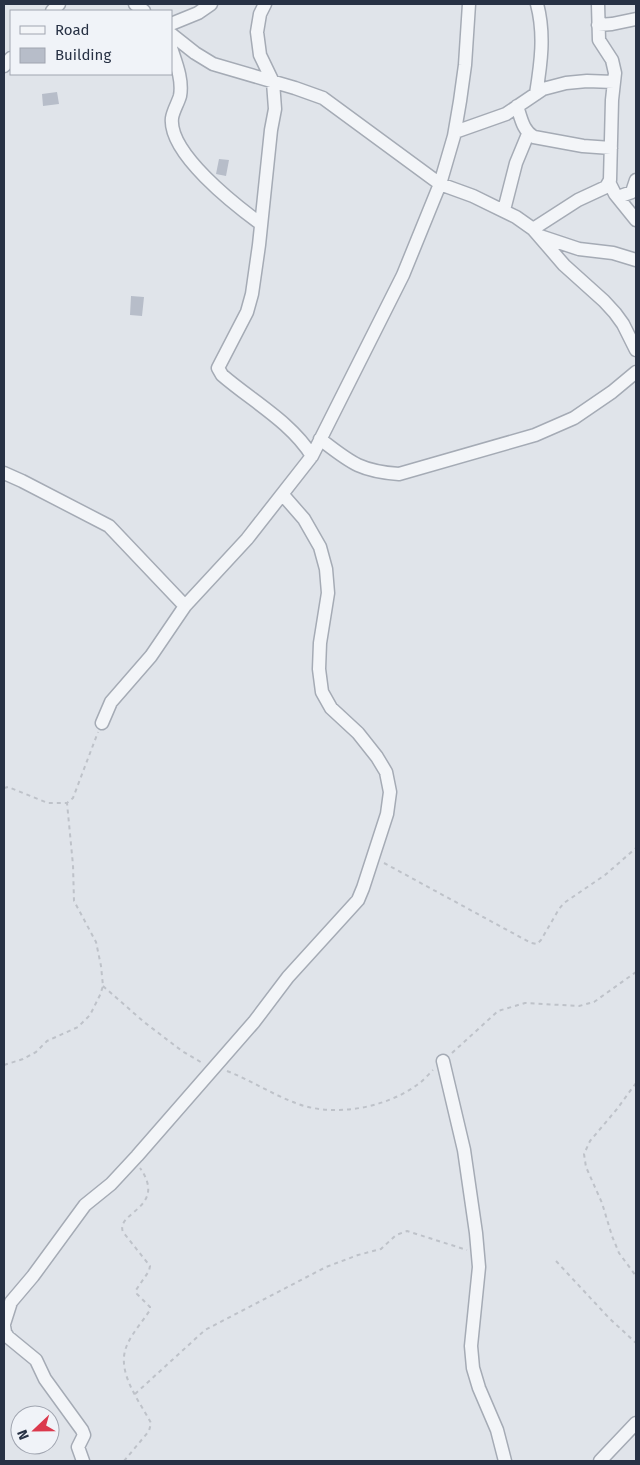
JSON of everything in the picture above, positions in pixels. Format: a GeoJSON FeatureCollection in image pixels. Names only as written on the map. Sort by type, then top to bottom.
{"type":"FeatureCollection","features":[{"type":"Feature","properties":{"kind":"street"},"geometry":{"type":"LineString","coordinates":[[172,24],[198,13],[211,4]]}},
{"type":"Feature","properties":{"kind":"street"},"geometry":{"type":"LineString","coordinates":[[265,4],[260,14],[258,32],[260,55],[272,82],[275,110],[252,294],[247,312],[218,368],[222,375],[292,432],[304,444],[312,456]]}},
{"type":"Feature","properties":{"kind":"street"},"geometry":{"type":"LineString","coordinates":[[102,723],[111,702],[151,656],[185,606],[247,539],[312,456],[403,275],[440,184],[455,132],[465,65],[469,4]]}},
{"type":"Feature","properties":{"kind":"street"},"geometry":{"type":"LineString","coordinates":[[536,94],[541,67],[542,38],[537,4]]}},
{"type":"Feature","properties":{"kind":"street"},"geometry":{"type":"LineString","coordinates":[[537,233],[578,200],[603,188],[610,180],[614,66],[599,40],[598,4]]}},
{"type":"Feature","properties":{"kind":"street"},"geometry":{"type":"LineString","coordinates":[[598,25],[636,19]]}},
{"type":"Feature","properties":{"kind":"street"},"geometry":{"type":"LineString","coordinates":[[172,35],[213,64],[323,98],[440,184],[504,210],[537,233],[579,249],[613,253],[636,260]]}},
{"type":"Feature","properties":{"kind":"street"},"geometry":{"type":"LineString","coordinates":[[172,51],[179,73],[180,94],[172,118],[175,135],[185,154],[208,179],[236,206],[261,224]]}},
{"type":"Feature","properties":{"kind":"street"},"geometry":{"type":"LineString","coordinates":[[455,132],[498,118],[544,89],[587,81],[614,82]]}},
{"type":"Feature","properties":{"kind":"street"},"geometry":{"type":"LineString","coordinates":[[504,210],[516,163],[528,134],[517,106]]}},
{"type":"Feature","properties":{"kind":"street"},"geometry":{"type":"LineString","coordinates":[[528,134],[546,140],[611,148]]}},
{"type":"Feature","properties":{"kind":"street"},"geometry":{"type":"LineString","coordinates":[[618,197],[632,192],[636,180]]}},
{"type":"Feature","properties":{"kind":"street"},"geometry":{"type":"LineString","coordinates":[[609,182],[636,220]]}},
{"type":"Feature","properties":{"kind":"street"},"geometry":{"type":"LineString","coordinates":[[537,233],[564,265],[604,300],[623,324],[636,350]]}},
{"type":"Feature","properties":{"kind":"street"},"geometry":{"type":"LineString","coordinates":[[320,439],[353,464],[377,473],[399,474],[535,435],[574,418],[612,392],[636,372]]}},
{"type":"Feature","properties":{"kind":"street"},"geometry":{"type":"LineString","coordinates":[[4,473],[109,526],[185,606]]}},
{"type":"Feature","properties":{"kind":"street"},"geometry":{"type":"LineString","coordinates":[[83,1461],[78,1447],[84,1435],[82,1430],[45,1379],[36,1360],[8,1337],[4,1325],[11,1302],[33,1276],[85,1205],[111,1184],[137,1156],[254,1022],[288,977],[358,900],[387,814],[390,792],[386,772],[378,757],[358,733],[331,708],[322,692],[319,669],[320,643],[328,593],[326,569],[320,547],[304,519],[283,495]]}},
{"type":"Feature","properties":{"kind":"street"},"geometry":{"type":"LineString","coordinates":[[443,1061],[464,1150],[478,1254],[478,1275],[471,1346],[473,1368],[479,1388],[497,1430],[505,1461]]}},
{"type":"Feature","properties":{"kind":"street"},"geometry":{"type":"LineString","coordinates":[[600,1461],[636,1423]]}},
{"type":"Feature","properties":{"kind":"path"},"geometry":{"type":"LineString","coordinates":[[4,788],[8,787],[48,803],[67,804],[74,798],[102,723]]}},
{"type":"Feature","properties":{"kind":"path"},"geometry":{"type":"LineString","coordinates":[[4,1064],[23,1060],[36,1052],[47,1041],[78,1027],[90,1015],[103,986],[102,966],[96,942],[74,901],[73,865],[67,804]]}},
{"type":"Feature","properties":{"kind":"path"},"geometry":{"type":"LineString","coordinates":[[373,857],[531,943],[537,944],[564,903],[605,875],[636,848]]}},
{"type":"Feature","properties":{"kind":"path"},"geometry":{"type":"LineString","coordinates":[[103,986],[144,1022],[199,1062],[246,1078],[294,1103],[330,1110],[372,1106],[416,1085],[498,1011],[525,1003],[579,1006],[594,1002],[636,972]]}},
{"type":"Feature","properties":{"kind":"path"},"geometry":{"type":"LineString","coordinates":[[636,1083],[617,1110],[590,1141],[584,1154],[586,1167],[597,1190],[619,1253],[636,1276]]}},
{"type":"Feature","properties":{"kind":"path"},"geometry":{"type":"LineString","coordinates":[[124,1461],[149,1431],[151,1423],[128,1382],[124,1355],[127,1343],[150,1310],[150,1307],[137,1294],[136,1290],[149,1271],[150,1266],[121,1227],[123,1222],[146,1201],[146,1177],[139,1166],[137,1156]]}},
{"type":"Feature","properties":{"kind":"path"},"geometry":{"type":"LineString","coordinates":[[135,1394],[204,1330],[326,1267],[358,1255],[382,1249],[401,1232],[407,1231],[478,1254]]}},
{"type":"Feature","properties":{"kind":"path"},"geometry":{"type":"LineString","coordinates":[[556,1261],[609,1318],[636,1343]]}},
{"type":"Feature","properties":{"kind":"building"},"geometry":{"type":"Polygon","coordinates":[[[57,92],[59,104],[43,106],[42,94],[57,92]]]}},
{"type":"Feature","properties":{"kind":"building"},"geometry":{"type":"Polygon","coordinates":[[[219,159],[229,160],[226,176],[216,174],[219,159]]]}},
{"type":"Feature","properties":{"kind":"building"},"geometry":{"type":"Polygon","coordinates":[[[131,296],[144,297],[142,316],[130,315],[131,296]]]}}]}
